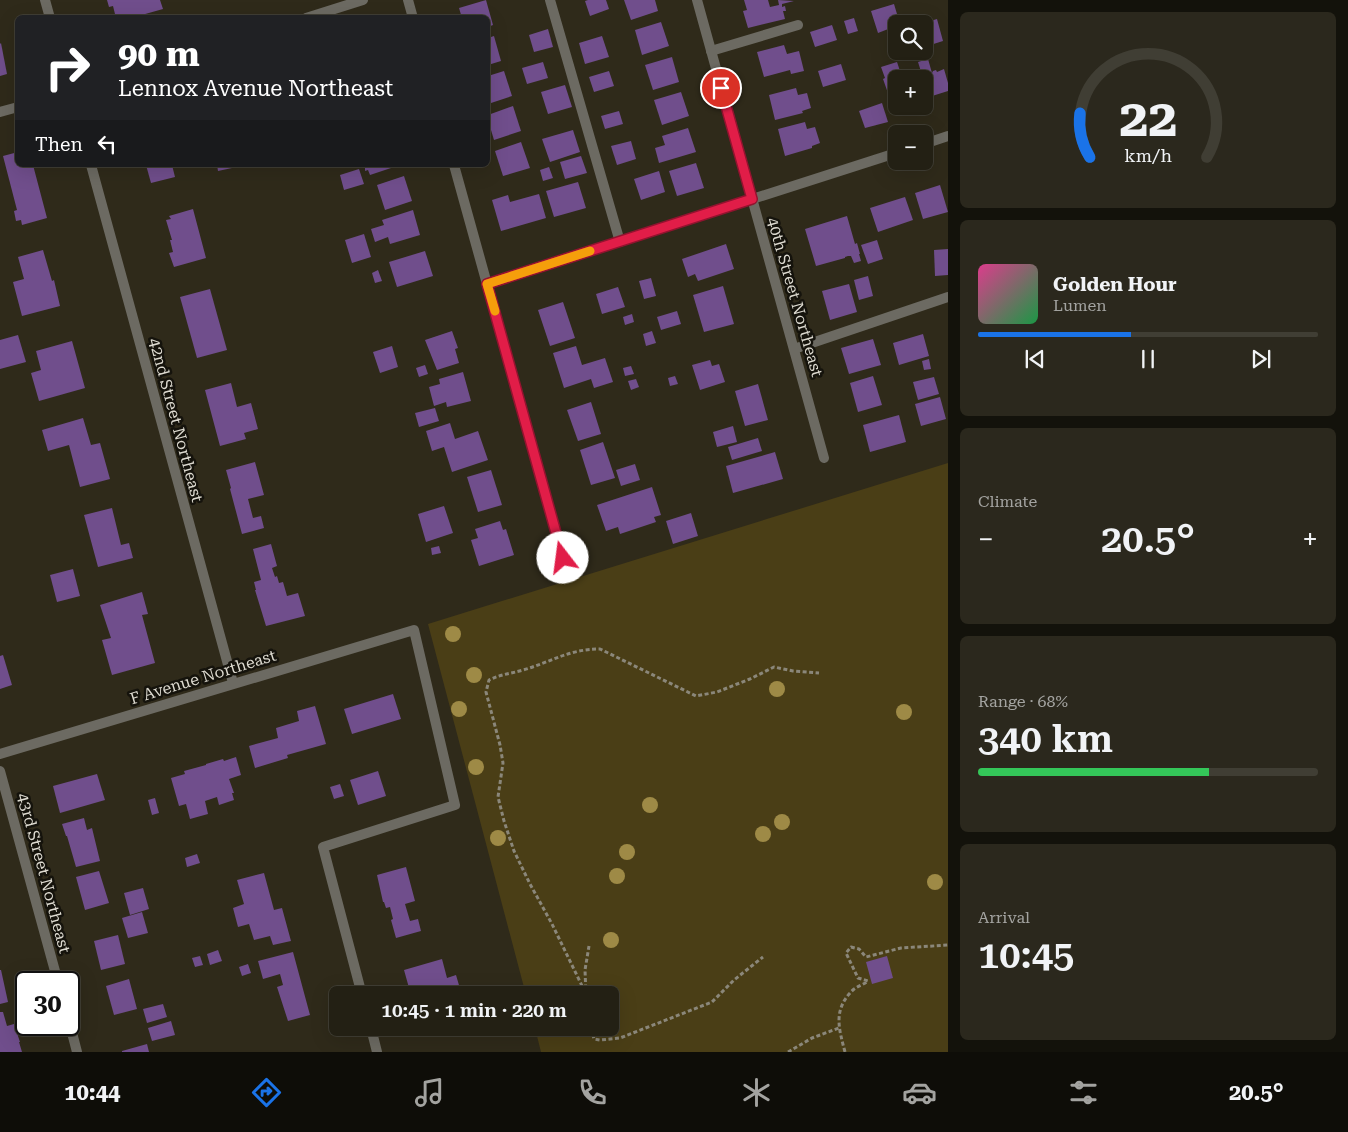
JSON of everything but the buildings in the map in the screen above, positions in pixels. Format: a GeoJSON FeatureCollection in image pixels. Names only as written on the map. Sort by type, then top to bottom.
{"type":"FeatureCollection","features":[{"type":"Feature","properties":{"kind":"street"},"geometry":{"type":"LineString","coordinates":[[45,0],[49,15]]}},
{"type":"Feature","properties":{"kind":"street"},"geometry":{"type":"LineString","coordinates":[[316,15],[363,0]]}},
{"type":"Feature","properties":{"kind":"street"},"geometry":{"type":"LineString","coordinates":[[408,0],[412,15]]}},
{"type":"Feature","properties":{"kind":"street"},"geometry":{"type":"LineString","coordinates":[[550,0],[620,242]]}},
{"type":"Feature","properties":{"kind":"street","name":"40th Street Northeast"},"geometry":{"type":"LineString","coordinates":[[697,0],[824,458]]}},
{"type":"Feature","properties":{"kind":"street"},"geometry":{"type":"LineString","coordinates":[[711,51],[798,25]]}},
{"type":"Feature","properties":{"kind":"street"},"geometry":{"type":"LineString","coordinates":[[0,112],[15,108]]}},
{"type":"Feature","properties":{"kind":"street"},"geometry":{"type":"LineString","coordinates":[[933,141],[948,136]]}},
{"type":"Feature","properties":{"kind":"street"},"geometry":{"type":"LineString","coordinates":[[487,284],[888,156]]}},
{"type":"Feature","properties":{"kind":"street","name":"42nd Street Northeast"},"geometry":{"type":"LineString","coordinates":[[92,167],[233,683]]}},
{"type":"Feature","properties":{"kind":"street"},"geometry":{"type":"LineString","coordinates":[[455,167],[563,558]]}},
{"type":"Feature","properties":{"kind":"street"},"geometry":{"type":"LineString","coordinates":[[794,348],[948,297]]}},
{"type":"Feature","properties":{"kind":"street","name":"F Avenue Northeast"},"geometry":{"type":"LineString","coordinates":[[0,754],[414,630],[455,805],[323,847],[360,986]]}},
{"type":"Feature","properties":{"kind":"street","name":"43rd Street Northeast"},"geometry":{"type":"LineString","coordinates":[[0,771],[55,971]]}},
{"type":"Feature","properties":{"kind":"street"},"geometry":{"type":"LineString","coordinates":[[73,1036],[77,1052]]}},
{"type":"Feature","properties":{"kind":"street"},"geometry":{"type":"LineString","coordinates":[[373,1036],[377,1052]]}},
{"type":"Feature","properties":{"kind":"path"},"geometry":{"type":"LineString","coordinates":[[583,986],[514,851],[504,821],[498,797],[503,763],[486,692],[489,680],[499,675],[521,671],[583,649],[600,649],[696,696],[717,692],[774,667],[793,671],[819,672]]}},
{"type":"Feature","properties":{"kind":"path"},"geometry":{"type":"LineString","coordinates":[[845,1052],[838,1018],[845,1000],[853,990],[868,980],[858,978],[846,953],[851,947],[859,949],[866,956],[909,947],[948,945]]}},
{"type":"Feature","properties":{"kind":"path"},"geometry":{"type":"LineString","coordinates":[[586,986],[585,970],[589,946]]}},
{"type":"Feature","properties":{"kind":"path"},"geometry":{"type":"LineString","coordinates":[[593,1036],[594,1039],[600,1040],[620,1038],[712,1002],[734,980],[763,957]]}},
{"type":"Feature","properties":{"kind":"path"},"geometry":{"type":"LineString","coordinates":[[788,1052],[812,1038],[839,1028]]}},
{"type":"Feature","properties":{"kind":"shaded area"},"geometry":{"type":"Polygon","coordinates":[[[948,463],[948,1052],[541,1052],[537,1036],[619,1036],[619,986],[524,986],[428,624],[948,463]]]}},
{"type":"Feature","properties":{"kind":"slow traffic"},"geometry":{"type":"LineString","coordinates":[[495,311],[487,284],[590,251]]}},
{"type":"Feature","properties":{"kind":"route"},"geometry":{"type":"LineString","coordinates":[[563,558],[487,284],[752,199],[721,88]]}}]}
